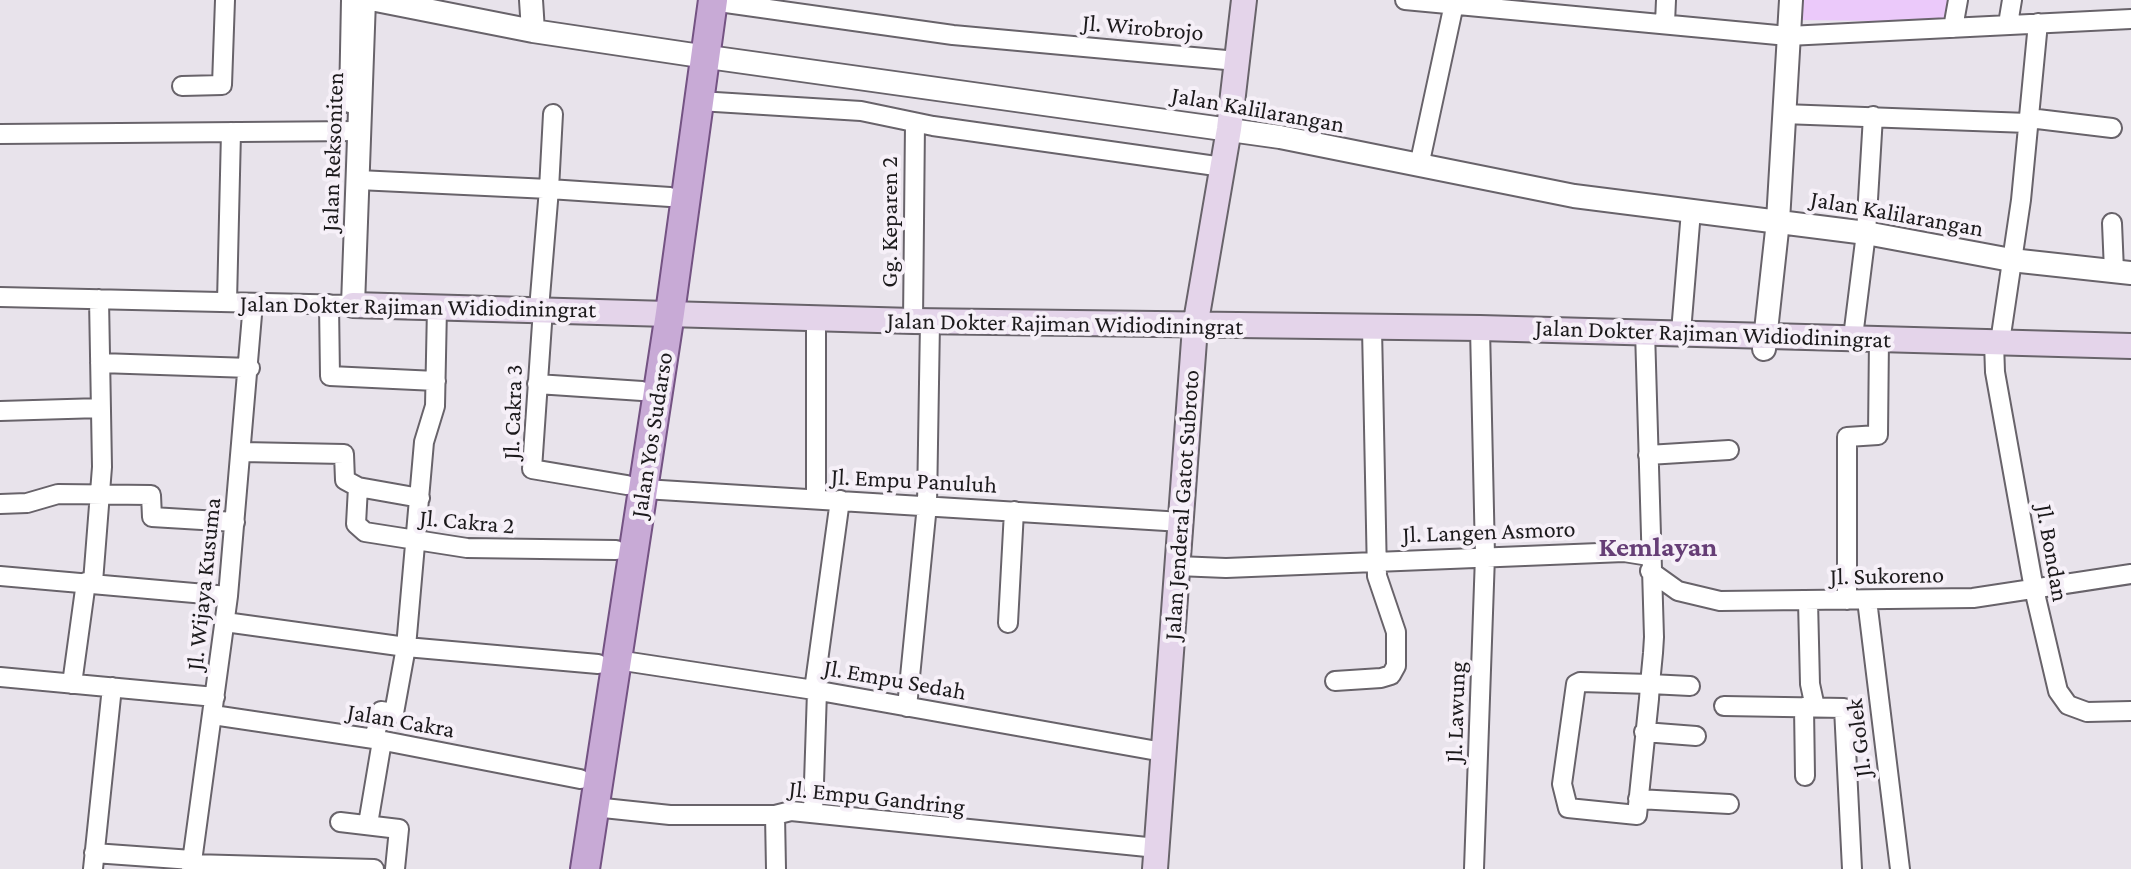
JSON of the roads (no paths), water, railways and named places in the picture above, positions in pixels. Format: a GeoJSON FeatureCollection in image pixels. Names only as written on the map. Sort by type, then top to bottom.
{"type":"FeatureCollection","features":[{"type":"Feature","properties":{"kind":"main road","name":"Jalan Yos Sudarso"},"geometry":{"type":"LineString","coordinates":[[567,869],[580,779],[610,664],[616,550],[635,487],[642,391],[663,313],[670,197],[706,0]]}},
{"type":"Feature","properties":{"kind":"main road","name":"Jalan Jenderal Gatot Subroto"},"geometry":{"type":"LineString","coordinates":[[1156,859],[1195,327],[1229,129],[1244,0]]}},
{"type":"Feature","properties":{"kind":"main road","name":"Jalan Yos Sudarso"},"geometry":{"type":"LineString","coordinates":[[585,869],[635,487],[699,101],[696,55]]}},
{"type":"Feature","properties":{"kind":"main road","name":"Jalan Dokter Rajiman Widiodiningrat"},"geometry":{"type":"LineString","coordinates":[[341,304],[921,322],[1645,331],[1765,342],[1853,337],[2131,346]]}},
{"type":"Feature","properties":{"kind":"street"},"geometry":{"type":"LineString","coordinates":[[182,86],[222,85],[225,0]]}},
{"type":"Feature","properties":{"kind":"street"},"geometry":{"type":"LineString","coordinates":[[349,103],[351,0]]}},
{"type":"Feature","properties":{"kind":"street","name":"Jalan Reksoniten"},"geometry":{"type":"LineString","coordinates":[[341,304],[358,180],[364,0]]}},
{"type":"Feature","properties":{"kind":"street","name":"Jalan Kalilarangan"},"geometry":{"type":"LineString","coordinates":[[376,0],[533,31],[1229,129],[1574,196],[1866,233],[2011,260],[2122,272]]}},
{"type":"Feature","properties":{"kind":"street"},"geometry":{"type":"LineString","coordinates":[[531,0],[533,31]]}},
{"type":"Feature","properties":{"kind":"street","name":"Jl. Wirobrojo"},"geometry":{"type":"LineString","coordinates":[[706,0],[953,35],[1237,61]]}},
{"type":"Feature","properties":{"kind":"street"},"geometry":{"type":"LineString","coordinates":[[1405,0],[1559,7],[1665,23],[1788,36],[2131,19]]}},
{"type":"Feature","properties":{"kind":"street"},"geometry":{"type":"LineString","coordinates":[[1665,23],[1666,0]]}},
{"type":"Feature","properties":{"kind":"street"},"geometry":{"type":"LineString","coordinates":[[1765,342],[1778,221],[1791,0]]}},
{"type":"Feature","properties":{"kind":"street"},"geometry":{"type":"LineString","coordinates":[[1953,28],[1958,0]]}},
{"type":"Feature","properties":{"kind":"street"},"geometry":{"type":"LineString","coordinates":[[2008,24],[2012,0]]}},
{"type":"Feature","properties":{"kind":"street"},"geometry":{"type":"LineString","coordinates":[[1419,166],[1454,4]]}},
{"type":"Feature","properties":{"kind":"street","name":"Jl. Bondan"},"geometry":{"type":"LineString","coordinates":[[2038,23],[1995,372],[2034,589],[2058,691],[2068,705],[2087,712],[2131,711]]}},
{"type":"Feature","properties":{"kind":"street"},"geometry":{"type":"LineString","coordinates":[[829,109],[833,74]]}},
{"type":"Feature","properties":{"kind":"street"},"geometry":{"type":"LineString","coordinates":[[699,101],[893,116],[915,123],[1223,167]]}},
{"type":"Feature","properties":{"kind":"street","name":"Jl. Cakra 3"},"geometry":{"type":"LineString","coordinates":[[553,114],[532,469],[635,487]]}},
{"type":"Feature","properties":{"kind":"street"},"geometry":{"type":"LineString","coordinates":[[1783,114],[2028,121],[2112,128]]}},
{"type":"Feature","properties":{"kind":"street"},"geometry":{"type":"LineString","coordinates":[[1853,337],[1866,233],[1873,116]]}},
{"type":"Feature","properties":{"kind":"street","name":"Gg. Keparen 2"},"geometry":{"type":"LineString","coordinates":[[907,707],[927,505],[915,123]]}},
{"type":"Feature","properties":{"kind":"street"},"geometry":{"type":"LineString","coordinates":[[0,134],[359,131]]}},
{"type":"Feature","properties":{"kind":"street"},"geometry":{"type":"LineString","coordinates":[[227,302],[231,132]]}},
{"type":"Feature","properties":{"kind":"street"},"geometry":{"type":"LineString","coordinates":[[358,180],[670,197]]}},
{"type":"Feature","properties":{"kind":"street"},"geometry":{"type":"LineString","coordinates":[[1681,332],[1691,211]]}},
{"type":"Feature","properties":{"kind":"street"},"geometry":{"type":"LineString","coordinates":[[2112,223],[2122,272]]}},
{"type":"Feature","properties":{"kind":"street","name":"Jalan Dokter Rajiman Widiodiningrat"},"geometry":{"type":"LineString","coordinates":[[0,297],[341,304]]}},
{"type":"Feature","properties":{"kind":"street"},"geometry":{"type":"LineString","coordinates":[[72,684],[90,582],[99,495],[99,299]]}},
{"type":"Feature","properties":{"kind":"street","name":"Jl. Wijaya Kusuma"},"geometry":{"type":"LineString","coordinates":[[192,864],[228,596],[250,368],[253,303]]}},
{"type":"Feature","properties":{"kind":"street"},"geometry":{"type":"LineString","coordinates":[[341,304],[330,376],[436,381]]}},
{"type":"Feature","properties":{"kind":"street"},"geometry":{"type":"LineString","coordinates":[[368,824],[381,711],[394,713],[406,647],[424,442],[435,406],[437,307]]}},
{"type":"Feature","properties":{"kind":"street"},"geometry":{"type":"LineString","coordinates":[[816,318],[816,499]]}},
{"type":"Feature","properties":{"kind":"street"},"geometry":{"type":"LineString","coordinates":[[1335,681],[1381,678],[1391,675],[1396,666],[1396,632],[1377,576],[1372,328]]}},
{"type":"Feature","properties":{"kind":"street","name":"Jl. Lawung"},"geometry":{"type":"LineString","coordinates":[[1474,869],[1485,556],[1480,328]]}},
{"type":"Feature","properties":{"kind":"street"},"geometry":{"type":"LineString","coordinates":[[1645,331],[1654,637],[1650,684],[1638,799],[1634,816],[1570,809],[1562,784],[1576,684],[1650,684],[1690,686]]}},
{"type":"Feature","properties":{"kind":"street"},"geometry":{"type":"LineString","coordinates":[[1847,600],[1847,437],[1878,435],[1879,338]]}},
{"type":"Feature","properties":{"kind":"street"},"geometry":{"type":"LineString","coordinates":[[100,363],[250,368]]}},
{"type":"Feature","properties":{"kind":"street"},"geometry":{"type":"LineString","coordinates":[[537,384],[642,391]]}},
{"type":"Feature","properties":{"kind":"street"},"geometry":{"type":"LineString","coordinates":[[0,411],[101,408]]}},
{"type":"Feature","properties":{"kind":"street"},"geometry":{"type":"LineString","coordinates":[[1648,455],[1729,450]]}},
{"type":"Feature","properties":{"kind":"street"},"geometry":{"type":"LineString","coordinates":[[242,452],[345,454],[344,480],[358,487],[420,498]]}},
{"type":"Feature","properties":{"kind":"street","name":"Jl. Cakra 2"},"geometry":{"type":"LineString","coordinates":[[358,487],[355,521],[360,530],[416,543],[515,550],[616,550]]}},
{"type":"Feature","properties":{"kind":"street","name":"Jl. Empu Panuluh"},"geometry":{"type":"LineString","coordinates":[[635,487],[1182,522]]}},
{"type":"Feature","properties":{"kind":"street"},"geometry":{"type":"LineString","coordinates":[[0,504],[27,503],[58,494],[152,495],[151,523],[235,522]]}},
{"type":"Feature","properties":{"kind":"street"},"geometry":{"type":"LineString","coordinates":[[813,813],[816,691],[840,500]]}},
{"type":"Feature","properties":{"kind":"street"},"geometry":{"type":"LineString","coordinates":[[1008,623],[1014,511]]}},
{"type":"Feature","properties":{"kind":"street","name":"Jl. Langen Asmoro"},"geometry":{"type":"LineString","coordinates":[[1177,566],[1226,568],[1624,552],[1650,564]]}},
{"type":"Feature","properties":{"kind":"street","name":"Jl. Sukoreno"},"geometry":{"type":"LineString","coordinates":[[1650,564],[1678,591],[1699,598],[1808,601],[1973,598],[2131,574]]}},
{"type":"Feature","properties":{"kind":"street"},"geometry":{"type":"LineString","coordinates":[[0,576],[228,596]]}},
{"type":"Feature","properties":{"kind":"street","name":"Jl. Golek"},"geometry":{"type":"LineString","coordinates":[[1867,600],[1900,869]]}},
{"type":"Feature","properties":{"kind":"street"},"geometry":{"type":"LineString","coordinates":[[1805,776],[1810,707],[1808,601]]}},
{"type":"Feature","properties":{"kind":"street","name":"Jl. Empu Sedah"},"geometry":{"type":"LineString","coordinates":[[225,622],[406,647],[610,664],[816,691],[1163,752]]}},
{"type":"Feature","properties":{"kind":"street","name":"Jalan Cakra"},"geometry":{"type":"LineString","coordinates":[[0,677],[112,687],[580,779]]}},
{"type":"Feature","properties":{"kind":"street"},"geometry":{"type":"LineString","coordinates":[[112,687],[94,861],[374,869]]}},
{"type":"Feature","properties":{"kind":"street"},"geometry":{"type":"LineString","coordinates":[[1724,706],[1844,708],[1879,704]]}},
{"type":"Feature","properties":{"kind":"street"},"geometry":{"type":"LineString","coordinates":[[1844,708],[1852,869]]}},
{"type":"Feature","properties":{"kind":"street"},"geometry":{"type":"LineString","coordinates":[[1644,732],[1696,736]]}},
{"type":"Feature","properties":{"kind":"street"},"geometry":{"type":"LineString","coordinates":[[1638,799],[1729,804]]}},
{"type":"Feature","properties":{"kind":"street","name":"Jl. Empu Gandring"},"geometry":{"type":"LineString","coordinates":[[594,807],[650,814],[813,813],[1156,859]]}},
{"type":"Feature","properties":{"kind":"street"},"geometry":{"type":"LineString","coordinates":[[775,815],[776,869]]}},
{"type":"Feature","properties":{"kind":"street"},"geometry":{"type":"LineString","coordinates":[[340,822],[399,829],[395,869]]}},
{"type":"Feature","properties":{"kind":"district","name":"Kemlayan"},"geometry":{"type":"Point","coordinates":[1658,547]}}]}
